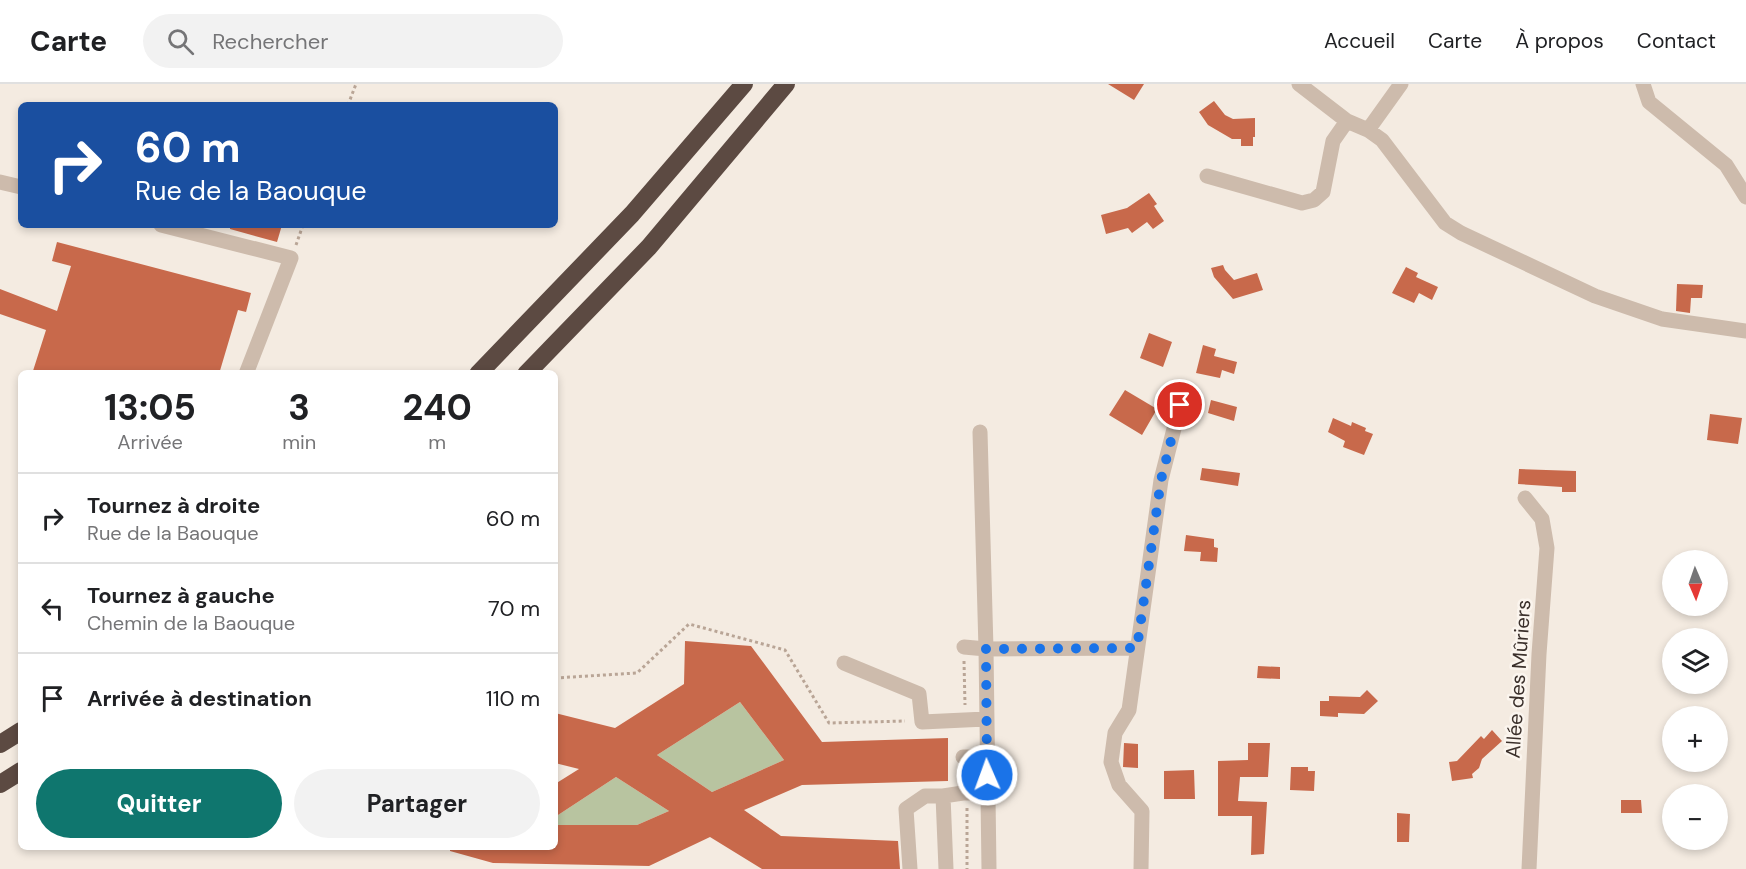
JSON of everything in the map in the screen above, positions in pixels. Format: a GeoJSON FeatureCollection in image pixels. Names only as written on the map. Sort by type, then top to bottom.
{"type":"FeatureCollection","features":[{"type":"Feature","properties":{"kind":"highway"},"geometry":{"type":"LineString","coordinates":[[482,370],[632,214],[744,84]]}},
{"type":"Feature","properties":{"kind":"highway"},"geometry":{"type":"LineString","coordinates":[[530,370],[649,247],[786,84]]}},
{"type":"Feature","properties":{"kind":"highway"},"geometry":{"type":"LineString","coordinates":[[0,744],[18,733]]}},
{"type":"Feature","properties":{"kind":"highway"},"geometry":{"type":"LineString","coordinates":[[0,784],[18,773]]}},
{"type":"Feature","properties":{"kind":"street"},"geometry":{"type":"LineString","coordinates":[[1299,84],[1347,121],[1368,130],[1382,140],[1445,223],[1461,233],[1594,296],[1662,319],[1746,331]]}},
{"type":"Feature","properties":{"kind":"street"},"geometry":{"type":"LineString","coordinates":[[1368,130],[1401,84]]}},
{"type":"Feature","properties":{"kind":"street"},"geometry":{"type":"LineString","coordinates":[[1643,84],[1649,102],[1654,107],[1726,165],[1742,201]]}},
{"type":"Feature","properties":{"kind":"street"},"geometry":{"type":"LineString","coordinates":[[1207,176],[1302,203],[1314,200],[1323,192],[1333,141],[1347,121]]}},
{"type":"Feature","properties":{"kind":"street"},"geometry":{"type":"LineString","coordinates":[[0,182],[18,187]]}},
{"type":"Feature","properties":{"kind":"street"},"geometry":{"type":"LineString","coordinates":[[173,228],[291,258],[248,370]]}},
{"type":"Feature","properties":{"kind":"street"},"geometry":{"type":"LineString","coordinates":[[1141,869],[1142,811],[1119,784],[1111,762],[1115,733],[1129,710],[1161,480],[1180,405]]}},
{"type":"Feature","properties":{"kind":"street"},"geometry":{"type":"LineString","coordinates":[[980,432],[989,869]]}},
{"type":"Feature","properties":{"kind":"street","name":"Allée des Mûriers"},"geometry":{"type":"LineString","coordinates":[[1525,498],[1542,519],[1547,548],[1539,654],[1529,869]]}},
{"type":"Feature","properties":{"kind":"street"},"geometry":{"type":"LineString","coordinates":[[964,647],[986,649],[1137,648]]}},
{"type":"Feature","properties":{"kind":"street"},"geometry":{"type":"LineString","coordinates":[[844,663],[919,694],[922,722],[986,719]]}},
{"type":"Feature","properties":{"kind":"street"},"geometry":{"type":"LineString","coordinates":[[963,757],[986,757]]}},
{"type":"Feature","properties":{"kind":"street"},"geometry":{"type":"LineString","coordinates":[[910,869],[906,809],[925,796],[987,793]]}},
{"type":"Feature","properties":{"kind":"street"},"geometry":{"type":"LineString","coordinates":[[944,796],[946,869]]}},
{"type":"Feature","properties":{"kind":"path"},"geometry":{"type":"LineString","coordinates":[[349,102],[356,84]]}},
{"type":"Feature","properties":{"kind":"path"},"geometry":{"type":"LineString","coordinates":[[291,258],[302,228]]}},
{"type":"Feature","properties":{"kind":"path"},"geometry":{"type":"LineString","coordinates":[[558,678],[637,673],[689,624],[785,650],[829,723],[905,722]]}},
{"type":"Feature","properties":{"kind":"path"},"geometry":{"type":"LineString","coordinates":[[966,793],[968,869]]}},
{"type":"Feature","properties":{"kind":"green space"},"geometry":{"type":"Polygon","coordinates":[[[740,702],[784,760],[712,792],[657,755],[740,702]]]}},
{"type":"Feature","properties":{"kind":"green space"},"geometry":{"type":"Polygon","coordinates":[[[616,777],[669,811],[637,825],[558,825],[558,815],[616,777]]]}},
{"type":"Feature","properties":{"kind":"building"},"geometry":{"type":"Polygon","coordinates":[[[1108,84],[1144,84],[1134,100],[1108,84]]]}},
{"type":"Feature","properties":{"kind":"building"},"geometry":{"type":"Polygon","coordinates":[[[1214,101],[1225,115],[1233,119],[1255,118],[1253,146],[1241,146],[1241,139],[1232,139],[1208,125],[1199,112],[1214,101]]]}},
{"type":"Feature","properties":{"kind":"building"},"geometry":{"type":"Polygon","coordinates":[[[1149,193],[1157,204],[1154,206],[1164,221],[1153,229],[1147,222],[1132,233],[1128,228],[1106,234],[1101,215],[1127,208],[1149,193]]]}},
{"type":"Feature","properties":{"kind":"building"},"geometry":{"type":"Polygon","coordinates":[[[230,228],[281,228],[277,242],[230,228]]]}},
{"type":"Feature","properties":{"kind":"building"},"geometry":{"type":"Polygon","coordinates":[[[57,242],[251,293],[246,312],[238,310],[220,370],[33,370],[46,330],[0,314],[0,289],[57,311],[71,266],[52,261],[57,242]]]}},
{"type":"Feature","properties":{"kind":"building"},"geometry":{"type":"Polygon","coordinates":[[[1223,265],[1234,280],[1257,273],[1263,290],[1233,299],[1214,277],[1211,268],[1223,265]]]}},
{"type":"Feature","properties":{"kind":"building"},"geometry":{"type":"Polygon","coordinates":[[[1406,267],[1418,273],[1416,277],[1438,287],[1432,300],[1419,293],[1414,303],[1392,293],[1406,267]]]}},
{"type":"Feature","properties":{"kind":"building"},"geometry":{"type":"Polygon","coordinates":[[[1677,284],[1703,285],[1702,298],[1691,298],[1690,313],[1676,311],[1677,284]]]}},
{"type":"Feature","properties":{"kind":"building"},"geometry":{"type":"Polygon","coordinates":[[[1149,333],[1172,342],[1163,367],[1140,358],[1149,333]]]}},
{"type":"Feature","properties":{"kind":"building"},"geometry":{"type":"Polygon","coordinates":[[[1203,345],[1216,349],[1214,356],[1237,362],[1234,374],[1222,370],[1220,378],[1196,373],[1203,345]]]}},
{"type":"Feature","properties":{"kind":"building"},"geometry":{"type":"Polygon","coordinates":[[[1125,390],[1157,409],[1142,435],[1109,415],[1125,390]]]}},
{"type":"Feature","properties":{"kind":"building"},"geometry":{"type":"Polygon","coordinates":[[[1211,400],[1237,407],[1234,421],[1208,413],[1211,400]]]}},
{"type":"Feature","properties":{"kind":"building"},"geometry":{"type":"Polygon","coordinates":[[[1710,414],[1742,418],[1738,444],[1707,440],[1710,414]]]}},
{"type":"Feature","properties":{"kind":"building"},"geometry":{"type":"Polygon","coordinates":[[[1333,418],[1351,426],[1352,422],[1373,434],[1364,455],[1343,447],[1345,441],[1328,432],[1333,418]]]}},
{"type":"Feature","properties":{"kind":"building"},"geometry":{"type":"Polygon","coordinates":[[[1202,468],[1240,473],[1238,486],[1200,480],[1202,468]]]}},
{"type":"Feature","properties":{"kind":"building"},"geometry":{"type":"Polygon","coordinates":[[[1519,469],[1576,471],[1576,492],[1562,492],[1562,487],[1518,484],[1519,469]]]}},
{"type":"Feature","properties":{"kind":"building"},"geometry":{"type":"Polygon","coordinates":[[[1186,535],[1214,539],[1214,547],[1218,548],[1217,562],[1200,561],[1201,552],[1184,551],[1186,535]]]}},
{"type":"Feature","properties":{"kind":"building"},"geometry":{"type":"Polygon","coordinates":[[[685,641],[751,646],[822,742],[948,738],[948,781],[802,785],[744,810],[781,836],[898,841],[900,869],[762,869],[710,837],[649,866],[493,863],[450,851],[558,850],[558,825],[637,825],[669,811],[616,777],[558,815],[558,782],[579,769],[558,764],[558,714],[615,728],[684,684],[685,641]],[[740,702],[657,755],[712,792],[784,760],[740,702]]]}},
{"type":"Feature","properties":{"kind":"building"},"geometry":{"type":"Polygon","coordinates":[[[1258,666],[1280,667],[1280,679],[1257,678],[1258,666]]]}},
{"type":"Feature","properties":{"kind":"building"},"geometry":{"type":"Polygon","coordinates":[[[1367,690],[1378,701],[1364,714],[1338,713],[1338,717],[1320,716],[1320,701],[1329,701],[1329,696],[1360,697],[1367,690]]]}},
{"type":"Feature","properties":{"kind":"building"},"geometry":{"type":"Polygon","coordinates":[[[1492,730],[1502,741],[1482,759],[1479,768],[1472,774],[1473,778],[1452,781],[1449,762],[1457,761],[1481,736],[1484,739],[1492,730]]]}},
{"type":"Feature","properties":{"kind":"building"},"geometry":{"type":"Polygon","coordinates":[[[1124,743],[1138,744],[1138,768],[1123,767],[1124,743]]]}},
{"type":"Feature","properties":{"kind":"building"},"geometry":{"type":"Polygon","coordinates":[[[1248,743],[1270,743],[1268,777],[1240,777],[1238,801],[1267,802],[1264,854],[1251,855],[1252,816],[1218,816],[1218,761],[1248,760],[1248,743]]]}},
{"type":"Feature","properties":{"kind":"building"},"geometry":{"type":"Polygon","coordinates":[[[1291,767],[1308,767],[1308,771],[1315,771],[1314,791],[1290,790],[1291,767]]]}},
{"type":"Feature","properties":{"kind":"building"},"geometry":{"type":"Polygon","coordinates":[[[1194,770],[1195,799],[1164,799],[1164,771],[1194,770]]]}},
{"type":"Feature","properties":{"kind":"building"},"geometry":{"type":"Polygon","coordinates":[[[1621,800],[1641,800],[1642,813],[1621,813],[1621,800]]]}},
{"type":"Feature","properties":{"kind":"building"},"geometry":{"type":"Polygon","coordinates":[[[1397,813],[1410,814],[1409,842],[1397,842],[1397,813]]]}},
{"type":"Feature","properties":{"kind":"route"},"geometry":{"type":"LineString","coordinates":[[987,775],[986,649],[1137,648],[1161,480],[1180,405]]}}]}
